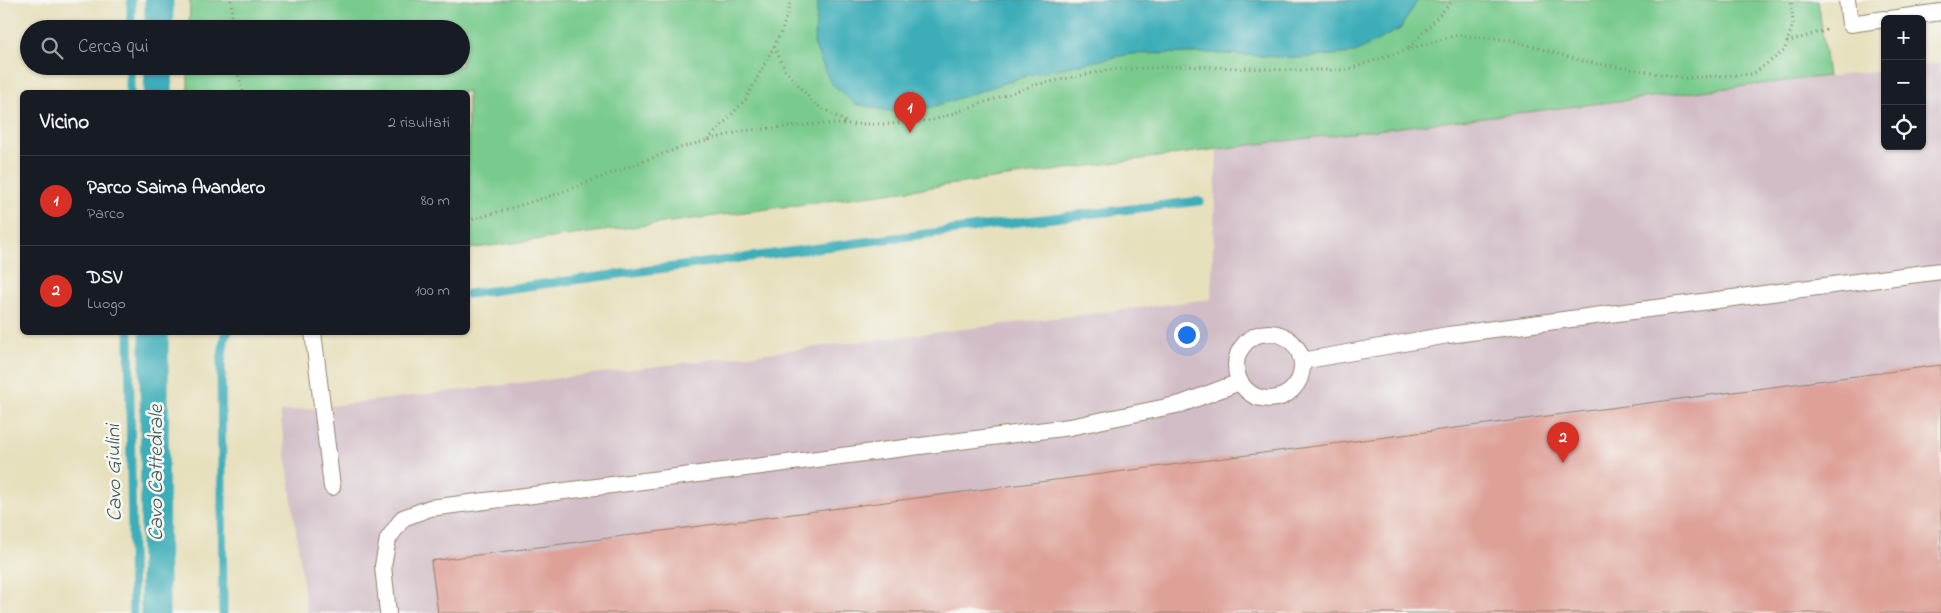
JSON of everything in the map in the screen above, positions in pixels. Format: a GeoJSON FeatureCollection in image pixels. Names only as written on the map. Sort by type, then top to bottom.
{"type":"FeatureCollection","features":[{"type":"Feature","properties":{"kind":"lane"},"geometry":{"type":"LineString","coordinates":[[1847,0],[1850,24],[1881,20]]}},
{"type":"Feature","properties":{"kind":"lane"},"geometry":{"type":"LineString","coordinates":[[1919,15],[1941,12]]}},
{"type":"Feature","properties":{"kind":"lane"},"geometry":{"type":"LineString","coordinates":[[1302,361],[1457,334],[1941,271]]}},
{"type":"Feature","properties":{"kind":"lane"},"geometry":{"type":"LineString","coordinates":[[1270,333],[1281,335],[1291,342],[1298,350],[1302,361],[1302,372],[1298,383],[1290,392],[1280,397],[1269,399],[1258,397],[1248,391],[1240,382],[1236,372],[1237,360],[1241,349],[1248,340],[1258,335],[1270,333]]}},
{"type":"Feature","properties":{"kind":"lane"},"geometry":{"type":"LineString","coordinates":[[313,335],[332,487]]}},
{"type":"Feature","properties":{"kind":"lane"},"geometry":{"type":"LineString","coordinates":[[388,613],[383,566],[388,539],[403,518],[430,508],[1070,427],[1181,404],[1240,382]]}},
{"type":"Feature","properties":{"kind":"path"},"geometry":{"type":"LineString","coordinates":[[231,0],[232,20]]}},
{"type":"Feature","properties":{"kind":"path"},"geometry":{"type":"LineString","coordinates":[[708,140],[746,99],[782,31],[791,0]]}},
{"type":"Feature","properties":{"kind":"path"},"geometry":{"type":"LineString","coordinates":[[1409,49],[1453,0]]}},
{"type":"Feature","properties":{"kind":"path"},"geometry":{"type":"LineString","coordinates":[[470,220],[554,195],[676,149],[742,131],[817,124],[889,124],[934,120],[1035,85],[1108,70],[1185,66],[1346,70],[1457,35],[1511,40],[1582,61],[1685,78],[1753,74],[1784,51],[1793,24],[1791,0]]}},
{"type":"Feature","properties":{"kind":"path"},"geometry":{"type":"LineString","coordinates":[[1787,42],[1850,24]]}},
{"type":"Feature","properties":{"kind":"path"},"geometry":{"type":"LineString","coordinates":[[774,47],[785,70],[816,105],[850,124]]}},
{"type":"Feature","properties":{"kind":"path"},"geometry":{"type":"LineString","coordinates":[[238,75],[242,90]]}},
{"type":"Feature","properties":{"kind":"shaded area"},"geometry":{"type":"Polygon","coordinates":[[[1941,63],[1941,613],[307,613],[280,412],[1211,299],[1217,149],[1881,70],[1881,150],[1926,150],[1926,65],[1941,63]]]}},
{"type":"Feature","properties":{"kind":"green space"},"geometry":{"type":"Polygon","coordinates":[[[190,0],[1818,0],[1828,76],[1217,149],[470,249],[470,90],[188,90],[188,75],[470,75],[470,20],[189,20],[190,0]]]}},
{"type":"Feature","properties":{"kind":"water"},"geometry":{"type":"Polygon","coordinates":[[[818,0],[1418,0],[1400,29],[1353,53],[1299,58],[1207,53],[1130,54],[1029,75],[932,107],[894,112],[855,104],[830,82],[814,44],[818,0]]]}},
{"type":"Feature","properties":{"kind":"building"},"geometry":{"type":"Polygon","coordinates":[[[1941,365],[1941,613],[438,613],[431,561],[1941,365]]]}},
{"type":"Feature","properties":{"kind":"waterway","name":"Cavo Giulini"},"geometry":{"type":"LineString","coordinates":[[131,0],[131,20]]}},
{"type":"Feature","properties":{"kind":"waterway","name":"Cavo Cattedrale"},"geometry":{"type":"LineString","coordinates":[[159,0],[159,20]]}},
{"type":"Feature","properties":{"kind":"waterway","name":"Cavo Giulini"},"geometry":{"type":"LineString","coordinates":[[130,75],[130,90]]}},
{"type":"Feature","properties":{"kind":"waterway","name":"Cavo Cattedrale"},"geometry":{"type":"LineString","coordinates":[[158,90],[159,75]]}},
{"type":"Feature","properties":{"kind":"waterway"},"geometry":{"type":"LineString","coordinates":[[470,294],[1001,224],[1200,201]]}},
{"type":"Feature","properties":{"kind":"waterway","name":"Cavo Giulini"},"geometry":{"type":"LineString","coordinates":[[129,335],[133,613]]}},
{"type":"Feature","properties":{"kind":"waterway","name":"Cavo Cattedrale"},"geometry":{"type":"LineString","coordinates":[[154,335],[155,613]]}},
{"type":"Feature","properties":{"kind":"waterway"},"geometry":{"type":"LineString","coordinates":[[223,613],[221,363],[225,335]]}},
{"type":"Feature","properties":{"kind":"place","name":"Parco Saima Avandero"},"geometry":{"type":"Point","coordinates":[910,133]}},
{"type":"Feature","properties":{"kind":"place","name":"DSV"},"geometry":{"type":"Point","coordinates":[1563,463]}}]}
